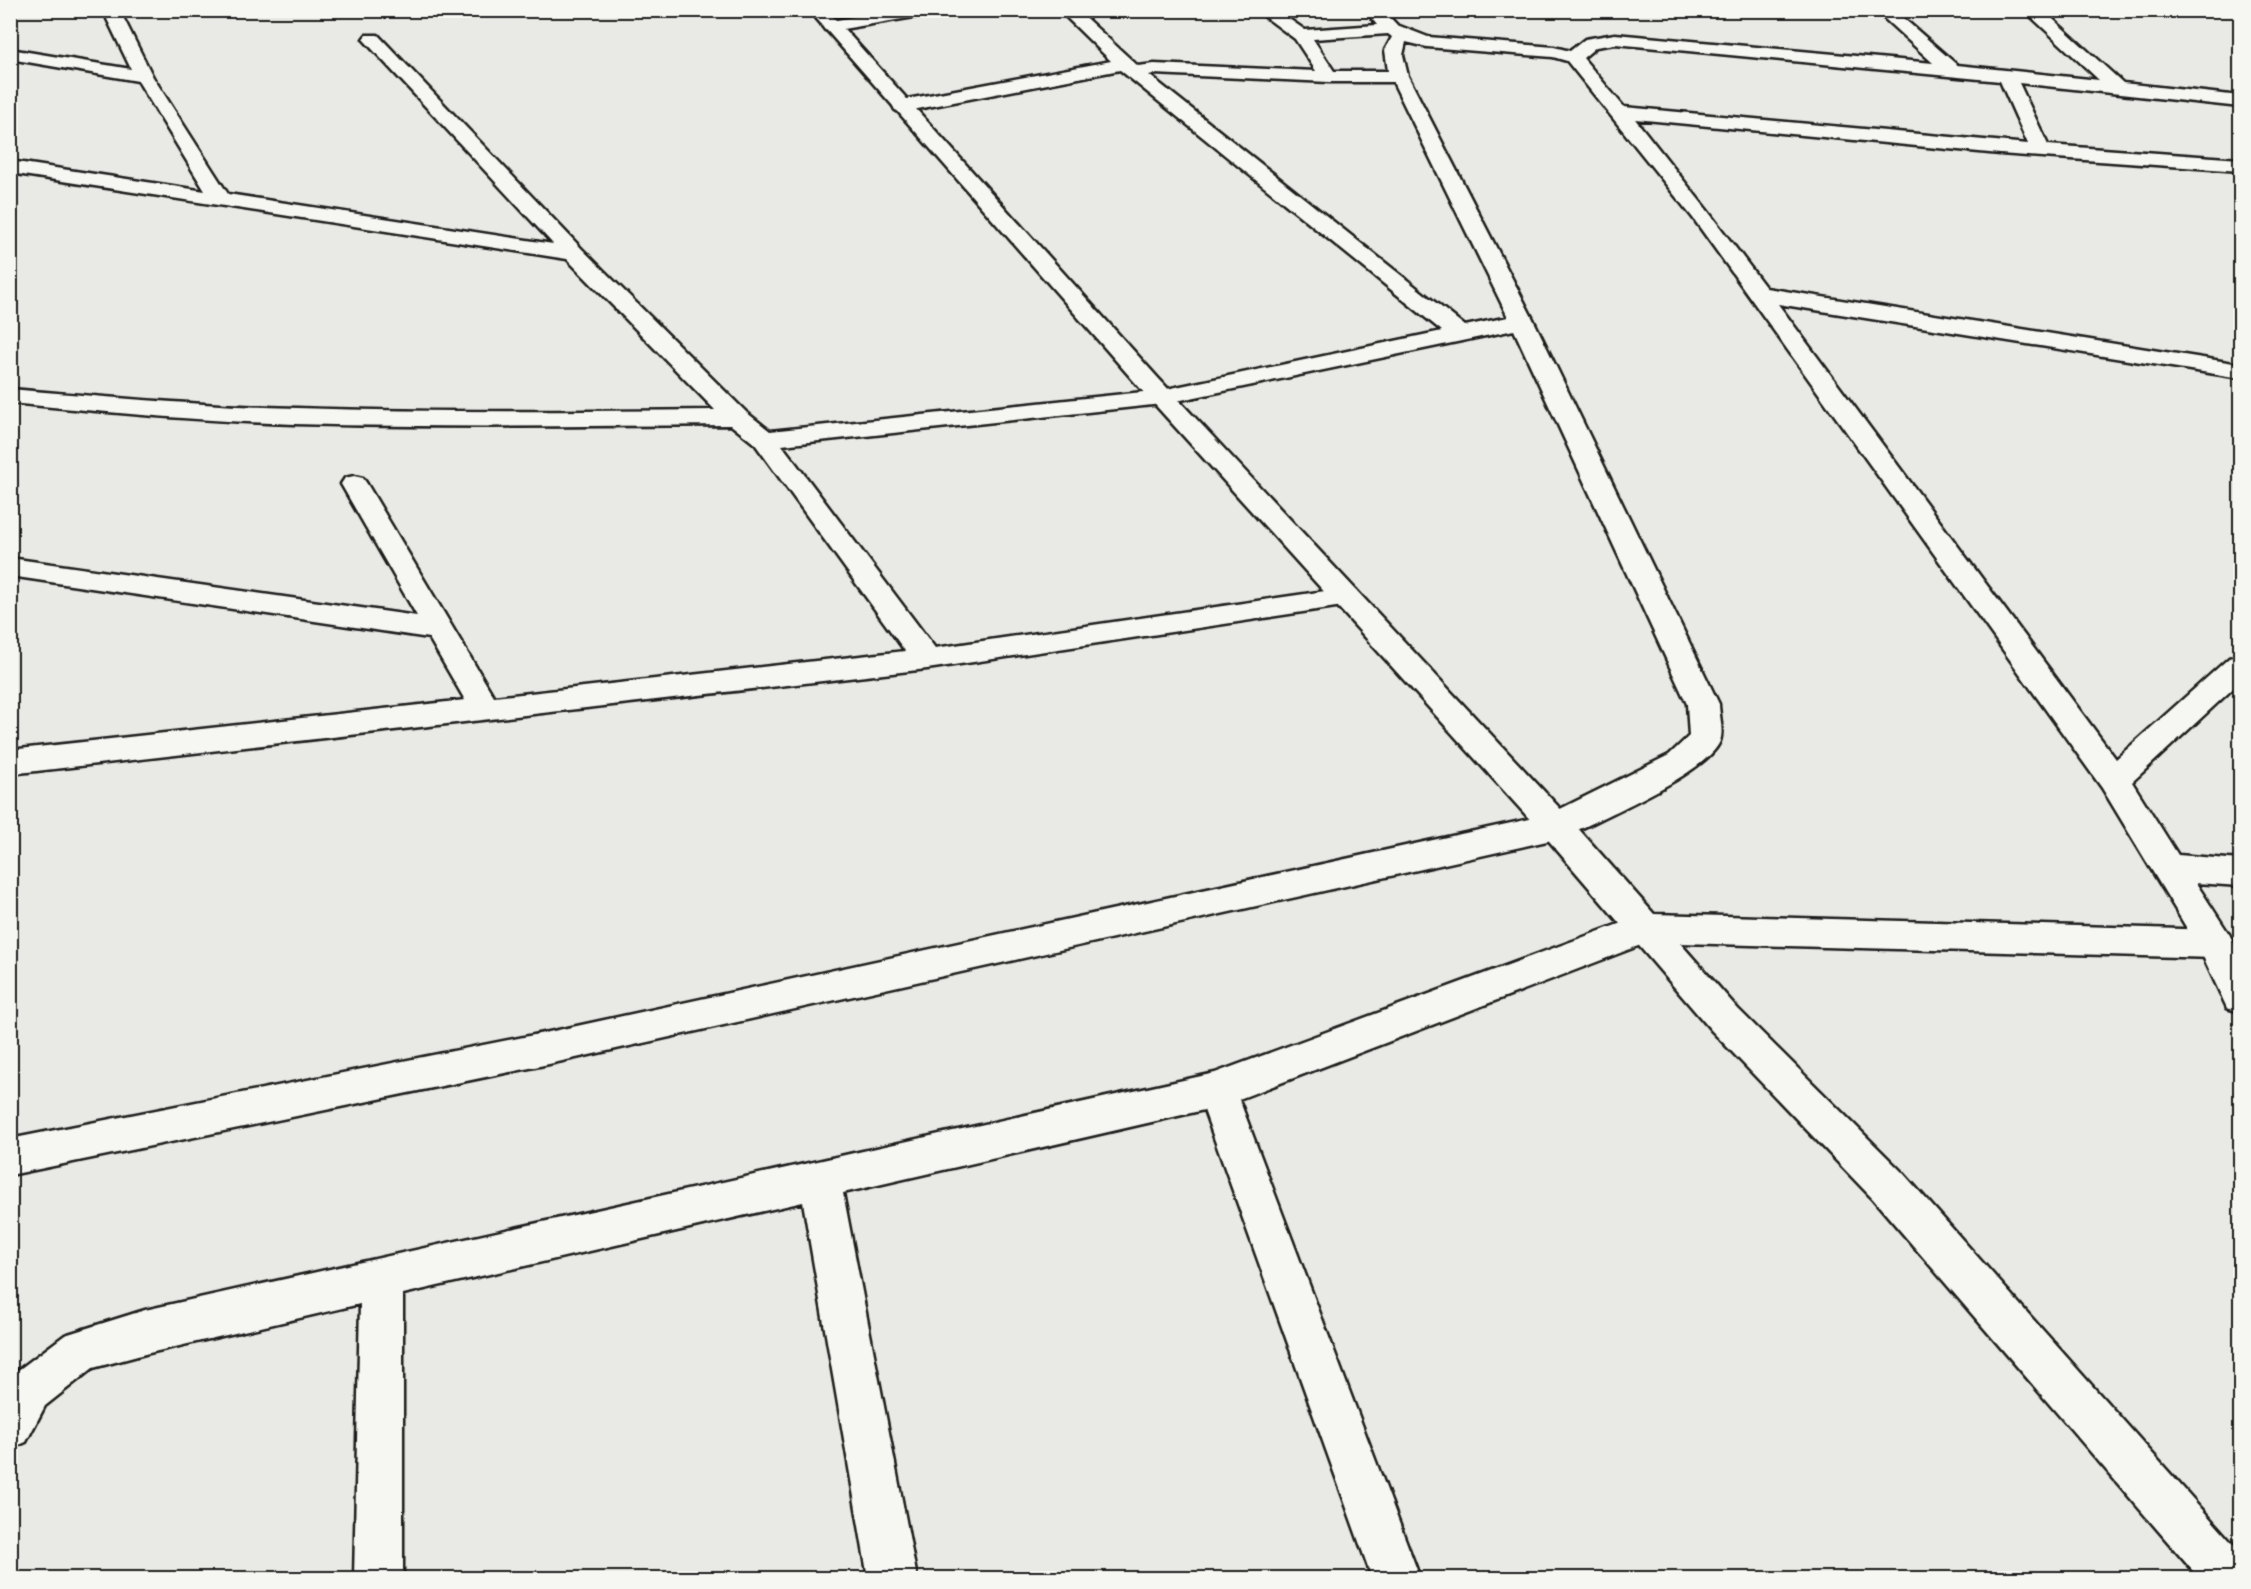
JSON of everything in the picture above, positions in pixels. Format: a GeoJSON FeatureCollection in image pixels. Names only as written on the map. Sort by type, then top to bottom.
{"type":"FeatureCollection","features":[{"type":"Feature","properties":{"kind":"street"},"geometry":{"type":"LineString","coordinates":[[824,18],[926,10]]}},
{"type":"Feature","properties":{"kind":"street"},"geometry":{"type":"LineString","coordinates":[[1067,10],[1129,68],[1461,334]]}},
{"type":"Feature","properties":{"kind":"street"},"geometry":{"type":"LineString","coordinates":[[1264,10],[1301,35],[1329,77]]}},
{"type":"Feature","properties":{"kind":"street"},"geometry":{"type":"LineString","coordinates":[[1373,10],[1396,32]]}},
{"type":"Feature","properties":{"kind":"street"},"geometry":{"type":"LineString","coordinates":[[1883,10],[1952,70]]}},
{"type":"Feature","properties":{"kind":"street"},"geometry":{"type":"LineString","coordinates":[[2032,10],[2117,87]]}},
{"type":"Feature","properties":{"kind":"street"},"geometry":{"type":"LineString","coordinates":[[824,18],[1162,397],[1556,826],[1725,1020],[1888,1186],[2231,1578]]}},
{"type":"Feature","properties":{"kind":"street"},"geometry":{"type":"LineString","coordinates":[[116,19],[144,77],[221,200]]}},
{"type":"Feature","properties":{"kind":"street"},"geometry":{"type":"LineString","coordinates":[[1301,35],[1396,32],[1427,42],[1554,52],[1574,57],[1700,214],[2114,780],[2216,944],[2241,997]]}},
{"type":"Feature","properties":{"kind":"street"},"geometry":{"type":"LineString","coordinates":[[10,1156],[549,1048],[1556,826],[1680,763],[1705,739],[1703,704],[1522,321],[1399,76],[1392,58],[1396,32]]}},
{"type":"Feature","properties":{"kind":"street"},"geometry":{"type":"LineString","coordinates":[[372,39],[573,254],[737,417],[764,439],[927,659]]}},
{"type":"Feature","properties":{"kind":"street"},"geometry":{"type":"LineString","coordinates":[[1574,57],[1591,43],[1615,39],[1952,70],[2241,101]]}},
{"type":"Feature","properties":{"kind":"street"},"geometry":{"type":"LineString","coordinates":[[10,54],[144,77]]}},
{"type":"Feature","properties":{"kind":"street"},"geometry":{"type":"LineString","coordinates":[[902,106],[1129,68],[1329,77],[1399,76]]}},
{"type":"Feature","properties":{"kind":"street"},"geometry":{"type":"LineString","coordinates":[[2007,76],[2041,151]]}},
{"type":"Feature","properties":{"kind":"street"},"geometry":{"type":"LineString","coordinates":[[1619,112],[2041,151],[2241,165]]}},
{"type":"Feature","properties":{"kind":"street"},"geometry":{"type":"LineString","coordinates":[[10,167],[573,254]]}},
{"type":"Feature","properties":{"kind":"street"},"geometry":{"type":"LineString","coordinates":[[1758,294],[2241,371]]}},
{"type":"Feature","properties":{"kind":"street"},"geometry":{"type":"LineString","coordinates":[[764,439],[1162,397],[1522,321]]}},
{"type":"Feature","properties":{"kind":"street"},"geometry":{"type":"LineString","coordinates":[[10,396],[163,409],[294,416],[449,419],[737,417]]}},
{"type":"Feature","properties":{"kind":"street"},"geometry":{"type":"LineString","coordinates":[[354,484],[486,709]]}},
{"type":"Feature","properties":{"kind":"street"},"geometry":{"type":"LineString","coordinates":[[10,567],[437,628]]}},
{"type":"Feature","properties":{"kind":"street"},"geometry":{"type":"LineString","coordinates":[[10,762],[927,659],[1346,597]]}},
{"type":"Feature","properties":{"kind":"street"},"geometry":{"type":"LineString","coordinates":[[2114,780],[2241,665]]}},
{"type":"Feature","properties":{"kind":"street"},"geometry":{"type":"LineString","coordinates":[[2167,867],[2241,873]]}},
{"type":"Feature","properties":{"kind":"street"},"geometry":{"type":"LineString","coordinates":[[10,1426],[29,1390],[81,1350],[145,1332],[1216,1090],[1646,928],[2216,944]]}},
{"type":"Feature","properties":{"kind":"street"},"geometry":{"type":"LineString","coordinates":[[1216,1090],[1396,1578]]}},
{"type":"Feature","properties":{"kind":"street"},"geometry":{"type":"LineString","coordinates":[[820,1179],[893,1578]]}},
{"type":"Feature","properties":{"kind":"street"},"geometry":{"type":"LineString","coordinates":[[379,1578],[382,1278]]}}]}
